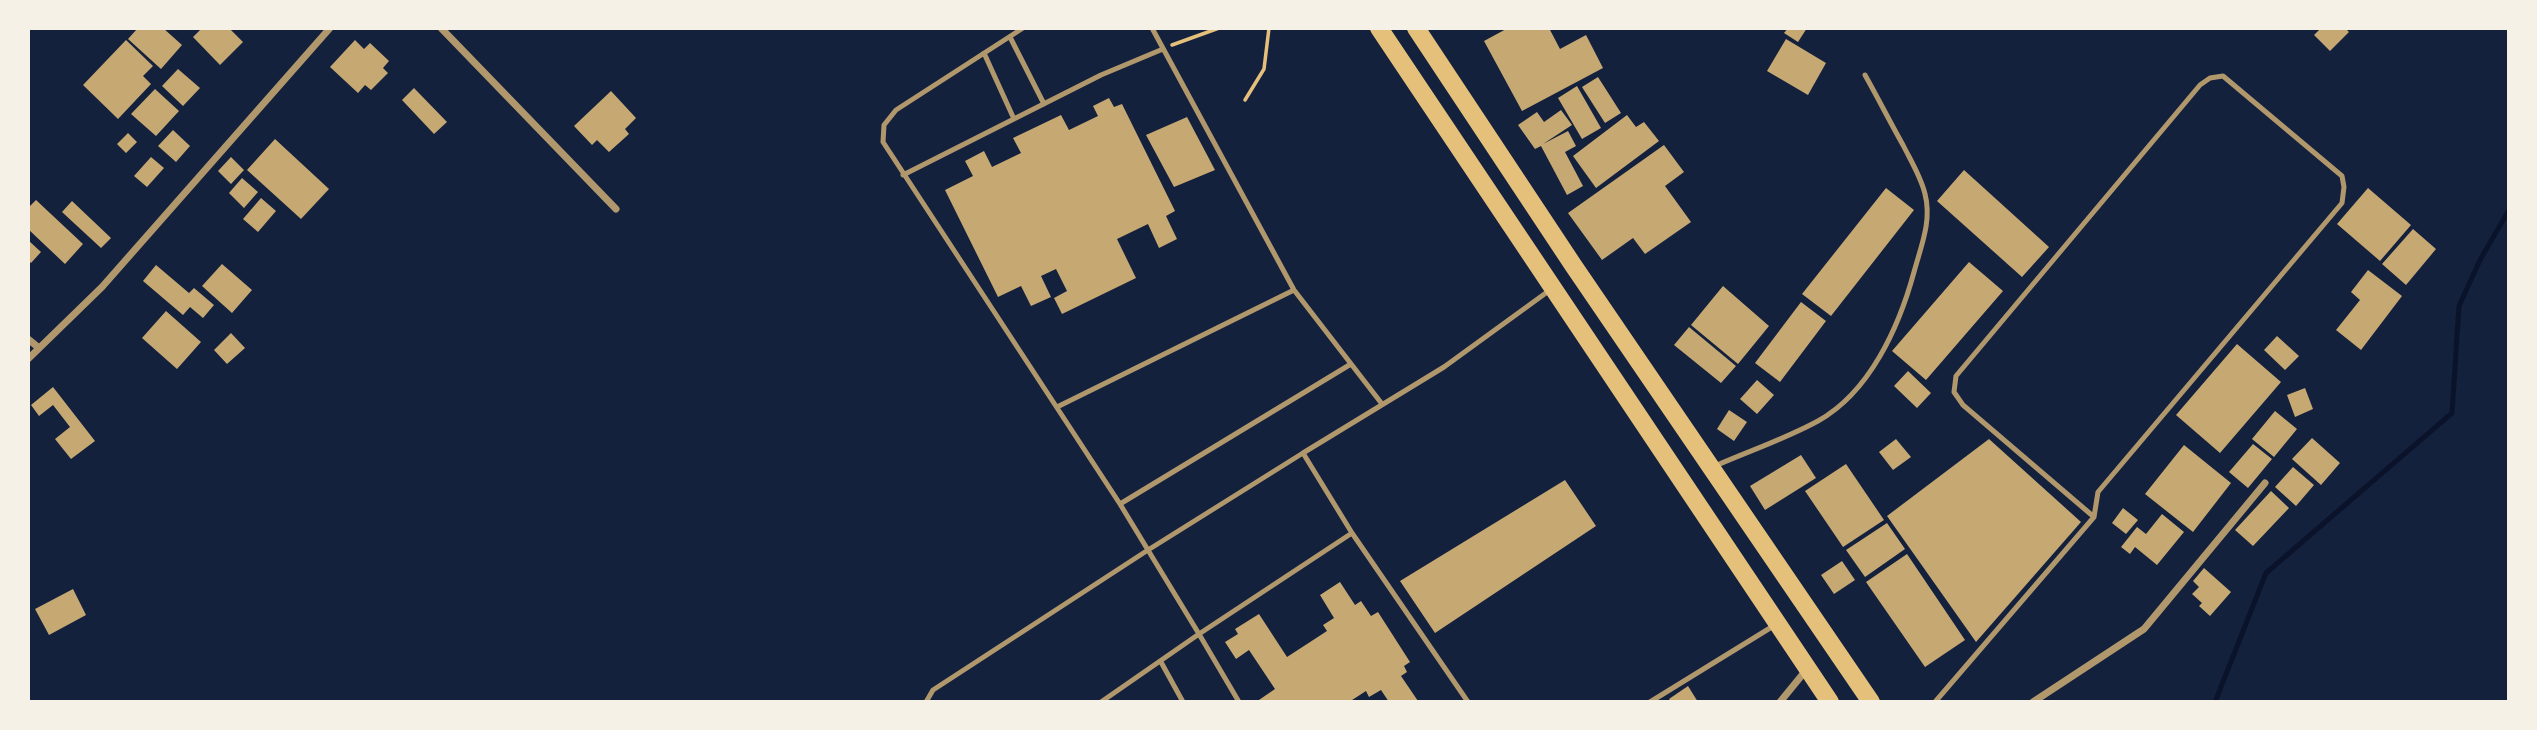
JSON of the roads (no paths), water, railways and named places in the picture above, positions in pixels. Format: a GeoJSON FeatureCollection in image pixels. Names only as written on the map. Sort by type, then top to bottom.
{"type":"FeatureCollection","features":[{"type":"Feature","properties":{"kind":"highway"},"geometry":{"type":"LineString","coordinates":[[1379,28],[1830,702]]}},
{"type":"Feature","properties":{"kind":"highway"},"geometry":{"type":"LineString","coordinates":[[1416,28],[1565,254],[1871,702]]}},
{"type":"Feature","properties":{"kind":"street"},"geometry":{"type":"LineString","coordinates":[[28,359],[102,287],[330,28]]}},
{"type":"Feature","properties":{"kind":"street"},"geometry":{"type":"LineString","coordinates":[[441,28],[616,209]]}},
{"type":"Feature","properties":{"kind":"street"},"geometry":{"type":"LineString","coordinates":[[28,339],[39,348]]}},
{"type":"Feature","properties":{"kind":"street"},"geometry":{"type":"LineString","coordinates":[[2033,702],[2144,629],[2265,483]]}},
{"type":"Feature","properties":{"kind":"street"},"geometry":{"type":"LineString","coordinates":[[1780,702],[1807,668]]}},
{"type":"Feature","properties":{"kind":"lane"},"geometry":{"type":"LineString","coordinates":[[1023,28],[896,110],[884,125],[883,142],[1120,504],[1239,702]]}},
{"type":"Feature","properties":{"kind":"lane"},"geometry":{"type":"LineString","coordinates":[[1152,28],[1294,290],[1382,404]]}},
{"type":"Feature","properties":{"kind":"lane"},"geometry":{"type":"LineString","coordinates":[[1010,37],[1044,104]]}},
{"type":"Feature","properties":{"kind":"lane"},"geometry":{"type":"LineString","coordinates":[[903,175],[1101,75],[1163,49]]}},
{"type":"Feature","properties":{"kind":"lane"},"geometry":{"type":"LineString","coordinates":[[984,53],[1014,119]]}},
{"type":"Feature","properties":{"kind":"lane"},"geometry":{"type":"LineString","coordinates":[[1711,468],[1818,421],[1840,405],[1864,379],[1887,343],[1908,294],[1926,227],[1928,210],[1925,191],[1865,75]]}},
{"type":"Feature","properties":{"kind":"lane"},"geometry":{"type":"LineString","coordinates":[[1935,702],[2094,517],[2098,492],[2342,203],[2342,176],[2223,76],[2210,78],[2200,85],[1956,376],[1954,392],[1963,405],[2094,517]]}},
{"type":"Feature","properties":{"kind":"lane"},"geometry":{"type":"LineString","coordinates":[[926,702],[933,690],[1148,550],[1444,367],[1553,288]]}},
{"type":"Feature","properties":{"kind":"lane"},"geometry":{"type":"LineString","coordinates":[[1057,407],[1294,290]]}},
{"type":"Feature","properties":{"kind":"lane"},"geometry":{"type":"LineString","coordinates":[[1120,504],[1351,364]]}},
{"type":"Feature","properties":{"kind":"lane"},"geometry":{"type":"LineString","coordinates":[[1303,453],[1352,533],[1468,702]]}},
{"type":"Feature","properties":{"kind":"lane"},"geometry":{"type":"LineString","coordinates":[[1101,702],[1352,533]]}},
{"type":"Feature","properties":{"kind":"lane"},"geometry":{"type":"LineString","coordinates":[[1650,702],[1777,623]]}},
{"type":"Feature","properties":{"kind":"lane"},"geometry":{"type":"LineString","coordinates":[[1161,662],[1184,702]]}},
{"type":"Feature","properties":{"kind":"waterway"},"geometry":{"type":"LineString","coordinates":[[2215,702],[2266,573],[2452,413],[2459,306],[2480,260],[2509,210]]}}]}
